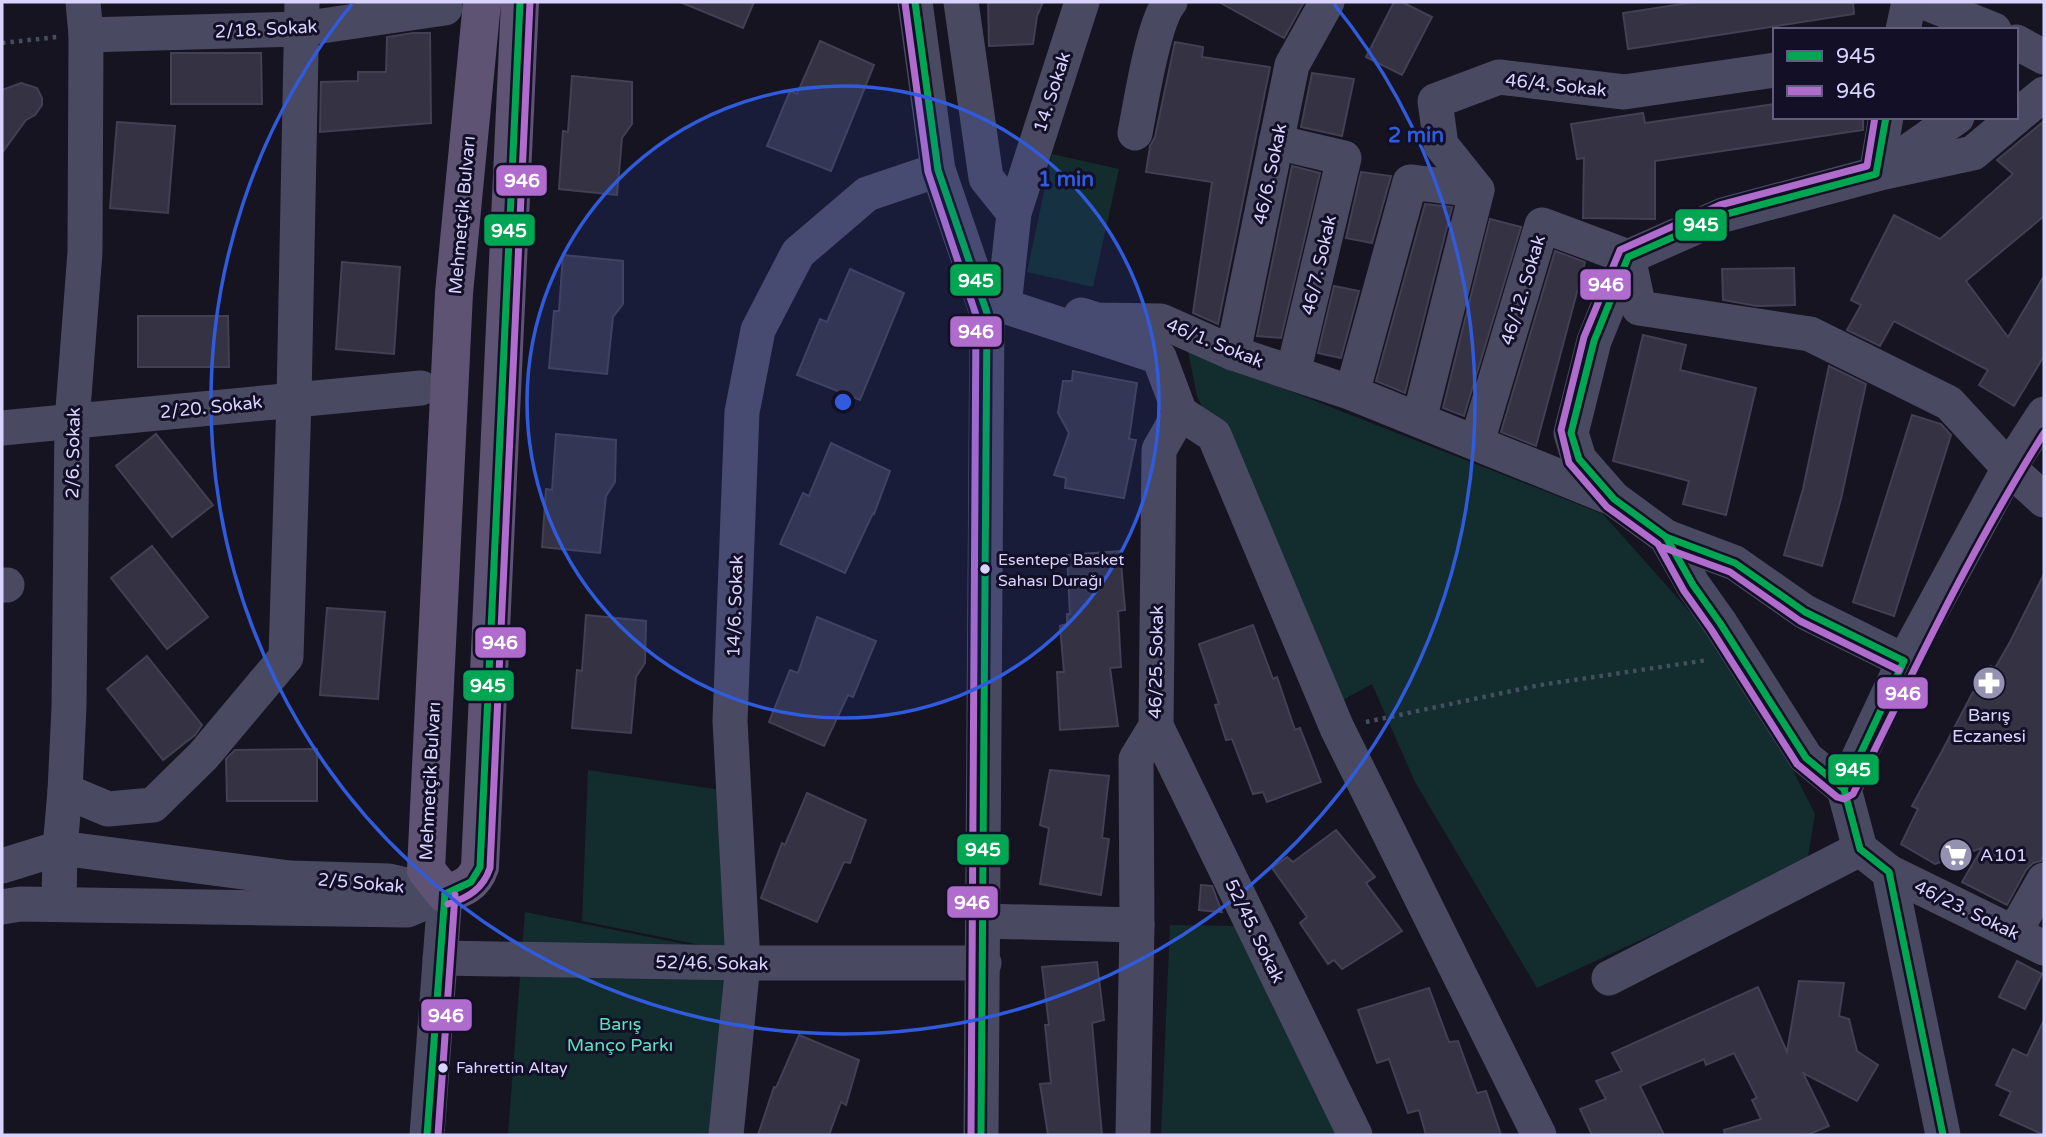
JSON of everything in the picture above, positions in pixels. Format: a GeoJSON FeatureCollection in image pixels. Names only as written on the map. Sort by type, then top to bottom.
{"type":"FeatureCollection","features":[{"type":"Feature","properties":{"kind":"main road","name":"Mehmetçik Bulvarı"},"geometry":{"type":"LineString","coordinates":[[445,894],[425,870],[454,293],[482,2]]}},
{"type":"Feature","properties":{"kind":"main road"},"geometry":{"type":"LineString","coordinates":[[445,894],[463,889],[471,883],[480,867],[520,2]]}},
{"type":"Feature","properties":{"kind":"street"},"geometry":{"type":"LineString","coordinates":[[915,2],[938,170],[999,303],[1158,357],[1180,413],[1214,435],[1338,728],[1539,1135]]}},
{"type":"Feature","properties":{"kind":"street"},"geometry":{"type":"LineString","coordinates":[[961,2],[986,178],[1014,213]]}},
{"type":"Feature","properties":{"kind":"street","name":"14. Sokak"},"geometry":{"type":"LineString","coordinates":[[981,1135],[999,303],[1014,213],[1082,2]]}},
{"type":"Feature","properties":{"kind":"street","name":"46/6. Sokak"},"geometry":{"type":"LineString","coordinates":[[1233,353],[1292,65],[1327,2]]}},
{"type":"Feature","properties":{"kind":"street"},"geometry":{"type":"LineString","coordinates":[[1903,28],[1909,2]]}},
{"type":"Feature","properties":{"kind":"street"},"geometry":{"type":"LineString","coordinates":[[1924,2],[1989,28]]}},
{"type":"Feature","properties":{"kind":"street"},"geometry":{"type":"LineString","coordinates":[[1135,133],[1162,4]]}},
{"type":"Feature","properties":{"kind":"street","name":"2/18. Sokak"},"geometry":{"type":"LineString","coordinates":[[84,18],[301,16],[445,8]]}},
{"type":"Feature","properties":{"kind":"street"},"geometry":{"type":"LineString","coordinates":[[65,791],[108,809],[153,805],[203,757],[286,657],[301,16]]}},
{"type":"Feature","properties":{"kind":"street","name":"2/6. Sokak"},"geometry":{"type":"LineString","coordinates":[[60,904],[60,848],[69,707],[72,422],[85,252],[84,18]]}},
{"type":"Feature","properties":{"kind":"street"},"geometry":{"type":"LineString","coordinates":[[2018,42],[2044,57]]}},
{"type":"Feature","properties":{"kind":"street","name":"46/4. Sokak"},"geometry":{"type":"LineString","coordinates":[[1478,190],[1441,145],[1435,101],[1499,77],[1624,92],[1773,70]]}},
{"type":"Feature","properties":{"kind":"street"},"geometry":{"type":"LineString","coordinates":[[2018,115],[2044,93]]}},
{"type":"Feature","properties":{"kind":"street"},"geometry":{"type":"LineString","coordinates":[[1875,174],[1886,119]]}},
{"type":"Feature","properties":{"kind":"street"},"geometry":{"type":"LineString","coordinates":[[1875,174],[1954,119]]}},
{"type":"Feature","properties":{"kind":"street"},"geometry":{"type":"LineString","coordinates":[[1904,661],[1805,612],[1735,563],[1666,537],[1614,499],[1579,459],[1571,433],[1594,341],[1628,257],[1723,215],[1875,174],[1973,153],[2014,119]]}},
{"type":"Feature","properties":{"kind":"street","name":"46/7. Sokak"},"geometry":{"type":"LineString","coordinates":[[1276,142],[1344,158],[1293,373]]}},
{"type":"Feature","properties":{"kind":"street","name":"14/6. Sokak"},"geometry":{"type":"LineString","coordinates":[[726,1135],[743,963],[730,721],[742,412],[758,330],[798,253],[867,194],[938,170]]}},
{"type":"Feature","properties":{"kind":"street"},"geometry":{"type":"LineString","coordinates":[[1352,393],[1410,182],[1478,190],[1419,420]]}},
{"type":"Feature","properties":{"kind":"street","name":"46/12. Sokak"},"geometry":{"type":"LineString","coordinates":[[1477,442],[1542,225],[1628,257]]}},
{"type":"Feature","properties":{"kind":"street"},"geometry":{"type":"LineString","coordinates":[[1628,257],[1639,308],[1810,334],[1949,403],[2009,468],[2044,500]]}},
{"type":"Feature","properties":{"kind":"street","name":"46/1. Sokak"},"geometry":{"type":"LineString","coordinates":[[999,303],[1097,320],[1161,321],[1233,353],[1352,393],[1614,499]]}},
{"type":"Feature","properties":{"kind":"street","name":"2/20. Sokak"},"geometry":{"type":"LineString","coordinates":[[2,428],[421,388]]}},
{"type":"Feature","properties":{"kind":"street","name":"46/25. Sokak"},"geometry":{"type":"LineString","coordinates":[[1133,1135],[1137,925],[1136,759],[1156,726],[1158,450],[1180,413]]}},
{"type":"Feature","properties":{"kind":"street"},"geometry":{"type":"LineString","coordinates":[[1844,789],[1904,661],[2009,468],[2044,414]]}},
{"type":"Feature","properties":{"kind":"street"},"geometry":{"type":"LineString","coordinates":[[1609,978],[1860,849],[1844,789],[1806,758],[1693,585],[1666,537]]}},
{"type":"Feature","properties":{"kind":"street","name":"52/45. Sokak"},"geometry":{"type":"LineString","coordinates":[[1156,726],[1355,1135]]}},
{"type":"Feature","properties":{"kind":"street","name":"2/5 Sokak"},"geometry":{"type":"LineString","coordinates":[[2,866],[60,848],[290,878],[389,881],[445,894]]}},
{"type":"Feature","properties":{"kind":"street","name":"46/23. Sokak"},"geometry":{"type":"LineString","coordinates":[[1860,849],[1889,872],[2029,941]]}},
{"type":"Feature","properties":{"kind":"street"},"geometry":{"type":"LineString","coordinates":[[1889,872],[1942,1135]]}},
{"type":"Feature","properties":{"kind":"street"},"geometry":{"type":"LineString","coordinates":[[2029,941],[2044,880]]}},
{"type":"Feature","properties":{"kind":"street","name":"2/5 Sokak"},"geometry":{"type":"LineString","coordinates":[[2,907],[60,904],[407,910],[445,894]]}},
{"type":"Feature","properties":{"kind":"street"},"geometry":{"type":"LineString","coordinates":[[426,1135],[445,894]]}},
{"type":"Feature","properties":{"kind":"street"},"geometry":{"type":"LineString","coordinates":[[984,922],[1137,925]]}},
{"type":"Feature","properties":{"kind":"street","name":"52/46. Sokak"},"geometry":{"type":"LineString","coordinates":[[440,958],[743,963],[984,963]]}},
{"type":"Feature","properties":{"kind":"path"},"geometry":{"type":"LineString","coordinates":[[2,43],[84,18]]}},
{"type":"Feature","properties":{"kind":"path"},"geometry":{"type":"LineString","coordinates":[[1338,728],[1540,685],[1741,655]]}},
{"type":"Feature","properties":{"kind":"green space"},"geometry":{"type":"Polygon","coordinates":[[[1052,154],[1119,169],[1093,287],[1027,272],[1052,154]]]}},
{"type":"Feature","properties":{"kind":"green space"},"geometry":{"type":"Polygon","coordinates":[[[1188,351],[1603,514],[1706,630],[1773,731],[1815,814],[1807,863],[1537,988],[1415,782],[1372,684],[1343,700],[1197,396],[1188,351]]]}},
{"type":"Feature","properties":{"kind":"green space"},"geometry":{"type":"Polygon","coordinates":[[[588,770],[728,791],[725,950],[582,921],[588,770]]]}},
{"type":"Feature","properties":{"kind":"green space","name":"Barış Manço Parkı"},"geometry":{"type":"Polygon","coordinates":[[[525,912],[724,952],[718,1135],[508,1135],[525,912]]]}},
{"type":"Feature","properties":{"kind":"green space"},"geometry":{"type":"Polygon","coordinates":[[[1170,925],[1237,926],[1342,1135],[1161,1135],[1170,925]]]}},
{"type":"Feature","properties":{"kind":"building"},"geometry":{"type":"Polygon","coordinates":[[[680,2],[754,2],[743,28],[680,2]]]}},
{"type":"Feature","properties":{"kind":"building"},"geometry":{"type":"Polygon","coordinates":[[[988,2],[1043,2],[1037,16],[1033,44],[989,46],[988,2]]]}},
{"type":"Feature","properties":{"kind":"building"},"geometry":{"type":"Polygon","coordinates":[[[1219,2],[1304,2],[1284,38],[1219,2]]]}},
{"type":"Feature","properties":{"kind":"building"},"geometry":{"type":"Polygon","coordinates":[[[1394,2],[1402,2],[1432,17],[1402,75],[1366,57],[1394,2]]]}},
{"type":"Feature","properties":{"kind":"building"},"geometry":{"type":"Polygon","coordinates":[[[1695,2],[1853,2],[1854,14],[1628,49],[1623,13],[1695,2]]]}},
{"type":"Feature","properties":{"kind":"building"},"geometry":{"type":"Polygon","coordinates":[[[430,33],[431,123],[320,132],[321,82],[358,81],[358,72],[386,72],[387,37],[430,33]]]}},
{"type":"Feature","properties":{"kind":"building"},"geometry":{"type":"Polygon","coordinates":[[[820,41],[874,65],[831,171],[767,146],[790,91],[797,94],[820,41]]]}},
{"type":"Feature","properties":{"kind":"building"},"geometry":{"type":"Polygon","coordinates":[[[1175,42],[1203,47],[1202,57],[1270,67],[1218,324],[1193,313],[1212,182],[1146,172],[1175,42]]]}},
{"type":"Feature","properties":{"kind":"building"},"geometry":{"type":"Polygon","coordinates":[[[171,53],[261,53],[262,104],[171,104],[171,53]]]}},
{"type":"Feature","properties":{"kind":"building"},"geometry":{"type":"Polygon","coordinates":[[[1312,73],[1354,79],[1342,136],[1301,127],[1312,73]]]}},
{"type":"Feature","properties":{"kind":"building"},"geometry":{"type":"Polygon","coordinates":[[[572,76],[632,82],[632,124],[622,138],[617,195],[559,189],[563,131],[568,132],[572,76]]]}},
{"type":"Feature","properties":{"kind":"building"},"geometry":{"type":"Polygon","coordinates":[[[21,83],[37,88],[42,105],[35,115],[26,120],[2,153],[2,90],[21,83]]]}},
{"type":"Feature","properties":{"kind":"building"},"geometry":{"type":"Polygon","coordinates":[[[1773,104],[1773,119],[1863,119],[1863,130],[1655,161],[1655,219],[1583,218],[1584,158],[1577,159],[1571,124],[1643,113],[1645,123],[1773,104]]]}},
{"type":"Feature","properties":{"kind":"building"},"geometry":{"type":"Polygon","coordinates":[[[2044,121],[2044,216],[1966,281],[2008,337],[2044,276],[2044,356],[2014,406],[1979,385],[1988,370],[1894,321],[1880,346],[1847,330],[1861,305],[1851,300],[1894,215],[1940,239],[2013,174],[1997,160],[2044,121]]]}},
{"type":"Feature","properties":{"kind":"building"},"geometry":{"type":"Polygon","coordinates":[[[117,122],[175,126],[168,213],[110,208],[117,122]]]}},
{"type":"Feature","properties":{"kind":"building"},"geometry":{"type":"Polygon","coordinates":[[[1292,166],[1320,173],[1281,338],[1257,336],[1292,166]]]}},
{"type":"Feature","properties":{"kind":"building"},"geometry":{"type":"Polygon","coordinates":[[[1361,172],[1391,176],[1372,243],[1346,238],[1361,172]]]}},
{"type":"Feature","properties":{"kind":"building"},"geometry":{"type":"Polygon","coordinates":[[[1425,204],[1452,207],[1405,393],[1376,381],[1425,204]]]}},
{"type":"Feature","properties":{"kind":"building"},"geometry":{"type":"Polygon","coordinates":[[[1490,219],[1521,227],[1464,416],[1443,408],[1490,219]]]}},
{"type":"Feature","properties":{"kind":"building"},"geometry":{"type":"Polygon","coordinates":[[[1555,251],[1585,262],[1536,446],[1501,432],[1555,251]]]}},
{"type":"Feature","properties":{"kind":"building"},"geometry":{"type":"Polygon","coordinates":[[[563,255],[623,261],[623,304],[613,317],[607,374],[549,368],[554,311],[559,311],[563,255]]]}},
{"type":"Feature","properties":{"kind":"building"},"geometry":{"type":"Polygon","coordinates":[[[342,262],[400,267],[394,354],[336,349],[342,262]]]}},
{"type":"Feature","properties":{"kind":"building"},"geometry":{"type":"Polygon","coordinates":[[[1794,268],[1795,305],[1757,306],[1723,300],[1722,269],[1794,268]]]}},
{"type":"Feature","properties":{"kind":"building"},"geometry":{"type":"Polygon","coordinates":[[[850,269],[904,293],[860,400],[797,375],[820,319],[827,322],[850,269]]]}},
{"type":"Feature","properties":{"kind":"building"},"geometry":{"type":"Polygon","coordinates":[[[1334,286],[1359,291],[1341,358],[1318,353],[1334,286]]]}},
{"type":"Feature","properties":{"kind":"building"},"geometry":{"type":"Polygon","coordinates":[[[138,316],[228,316],[229,367],[138,367],[138,316]]]}},
{"type":"Feature","properties":{"kind":"building"},"geometry":{"type":"Polygon","coordinates":[[[1643,335],[1686,345],[1680,370],[1756,388],[1726,515],[1683,504],[1689,481],[1613,461],[1643,335]]]}},
{"type":"Feature","properties":{"kind":"building"},"geometry":{"type":"Polygon","coordinates":[[[1829,366],[1866,384],[1841,499],[1822,566],[1784,555],[1803,489],[1829,366]]]}},
{"type":"Feature","properties":{"kind":"building"},"geometry":{"type":"Polygon","coordinates":[[[1073,371],[1137,383],[1129,439],[1136,440],[1124,498],[1065,488],[1066,478],[1054,475],[1069,433],[1058,413],[1063,381],[1072,381],[1073,371]]]}},
{"type":"Feature","properties":{"kind":"building"},"geometry":{"type":"Polygon","coordinates":[[[1912,415],[1941,424],[1951,435],[1894,616],[1853,602],[1912,415]]]}},
{"type":"Feature","properties":{"kind":"building"},"geometry":{"type":"Polygon","coordinates":[[[156,434],[213,505],[172,537],[116,466],[156,434]]]}},
{"type":"Feature","properties":{"kind":"building"},"geometry":{"type":"Polygon","coordinates":[[[556,434],[616,440],[615,482],[606,496],[600,553],[542,547],[546,489],[552,490],[556,434]]]}},
{"type":"Feature","properties":{"kind":"building"},"geometry":{"type":"Polygon","coordinates":[[[831,443],[890,471],[874,514],[845,573],[780,544],[803,493],[809,496],[831,443]]]}},
{"type":"Feature","properties":{"kind":"building"},"geometry":{"type":"Polygon","coordinates":[[[152,546],[208,617],[167,649],[111,578],[152,546]]]}},
{"type":"Feature","properties":{"kind":"building"},"geometry":{"type":"Polygon","coordinates":[[[1120,551],[1125,610],[1118,611],[1121,667],[1110,668],[1118,726],[1060,730],[1057,672],[1064,672],[1060,626],[1067,624],[1067,614],[1070,614],[1067,555],[1120,551]]]}},
{"type":"Feature","properties":{"kind":"building"},"geometry":{"type":"Polygon","coordinates":[[[2044,574],[2044,854],[2041,861],[2033,863],[2026,870],[2007,905],[1962,882],[1982,848],[1935,864],[1901,844],[1918,809],[1912,806],[1973,692],[1976,693],[1991,666],[1995,668],[2010,642],[2044,574]]]}},
{"type":"Feature","properties":{"kind":"building"},"geometry":{"type":"Polygon","coordinates":[[[327,608],[385,612],[378,699],[320,695],[327,608]]]}},
{"type":"Feature","properties":{"kind":"building"},"geometry":{"type":"Polygon","coordinates":[[[586,615],[646,621],[645,663],[636,677],[631,733],[572,728],[577,670],[582,671],[586,615]]]}},
{"type":"Feature","properties":{"kind":"building"},"geometry":{"type":"Polygon","coordinates":[[[817,617],[876,641],[853,697],[848,695],[824,746],[769,722],[790,670],[798,673],[817,617]]]}},
{"type":"Feature","properties":{"kind":"building"},"geometry":{"type":"Polygon","coordinates":[[[1253,625],[1273,679],[1277,677],[1295,730],[1300,728],[1321,782],[1267,802],[1263,792],[1253,794],[1232,739],[1226,740],[1215,705],[1219,704],[1199,644],[1253,625]]]}},
{"type":"Feature","properties":{"kind":"building"},"geometry":{"type":"Polygon","coordinates":[[[147,656],[202,725],[195,735],[163,760],[107,689],[147,656]]]}},
{"type":"Feature","properties":{"kind":"building"},"geometry":{"type":"Polygon","coordinates":[[[317,749],[317,801],[227,801],[226,759],[235,750],[317,749]]]}},
{"type":"Feature","properties":{"kind":"building"},"geometry":{"type":"Polygon","coordinates":[[[1050,770],[1109,776],[1102,838],[1109,839],[1101,895],[1040,884],[1049,828],[1040,825],[1050,770]]]}},
{"type":"Feature","properties":{"kind":"building"},"geometry":{"type":"Polygon","coordinates":[[[807,793],[866,820],[850,863],[844,862],[817,922],[761,898],[782,843],[785,845],[807,793]]]}},
{"type":"Feature","properties":{"kind":"building"},"geometry":{"type":"Polygon","coordinates":[[[1336,830],[1375,877],[1366,883],[1402,931],[1342,969],[1334,960],[1328,964],[1300,923],[1307,917],[1272,868],[1287,857],[1293,862],[1336,830]]]}},
{"type":"Feature","properties":{"kind":"building"},"geometry":{"type":"Polygon","coordinates":[[[1201,885],[1212,886],[1222,912],[1199,910],[1201,885]]]}},
{"type":"Feature","properties":{"kind":"building"},"geometry":{"type":"Polygon","coordinates":[[[2017,961],[2042,974],[2025,1009],[1999,997],[2017,961]]]}},
{"type":"Feature","properties":{"kind":"building"},"geometry":{"type":"Polygon","coordinates":[[[1097,962],[1104,1020],[1092,1023],[1102,1135],[1048,1135],[1040,1084],[1051,1083],[1045,1025],[1049,1025],[1042,967],[1097,962]]]}},
{"type":"Feature","properties":{"kind":"building"},"geometry":{"type":"Polygon","coordinates":[[[1799,981],[1844,983],[1839,1016],[1849,1019],[1857,1051],[1878,1065],[1857,1101],[1803,1073],[1829,1126],[1807,1135],[1725,1135],[1724,1130],[1761,1119],[1752,1100],[1757,1098],[1734,1053],[1706,1065],[1704,1059],[1640,1086],[1664,1135],[1592,1135],[1580,1109],[1606,1099],[1596,1081],[1622,1071],[1612,1053],[1758,987],[1787,1052],[1799,981]]]}},
{"type":"Feature","properties":{"kind":"building"},"geometry":{"type":"Polygon","coordinates":[[[1429,988],[1449,1042],[1458,1041],[1477,1093],[1486,1091],[1501,1135],[1426,1135],[1419,1110],[1408,1113],[1389,1059],[1377,1063],[1358,1010],[1429,988]]]}},
{"type":"Feature","properties":{"kind":"building"},"geometry":{"type":"Polygon","coordinates":[[[2044,1020],[2044,1135],[2000,1115],[2011,1092],[1996,1085],[2013,1049],[2027,1056],[2044,1020]]]}},
{"type":"Feature","properties":{"kind":"building"},"geometry":{"type":"Polygon","coordinates":[[[799,1035],[859,1060],[846,1105],[841,1102],[829,1135],[758,1135],[774,1087],[776,1088],[799,1035]]]}},
{"type":"Feature","properties":{"kind":"transit line","name":"945"},"geometry":{"type":"LineString","coordinates":[[445,894],[471,882],[480,867],[520,2]]}},
{"type":"Feature","properties":{"kind":"transit line","name":"946"},"geometry":{"type":"LineString","coordinates":[[448,904],[474,892],[490,868],[530,2]]}},
{"type":"Feature","properties":{"kind":"transit line","name":"945"},"geometry":{"type":"LineString","coordinates":[[915,2],[938,170],[987,313],[981,1135]]}},
{"type":"Feature","properties":{"kind":"transit line","name":"946"},"geometry":{"type":"LineString","coordinates":[[905,3],[928,172],[976,315],[971,1135]]}},
{"type":"Feature","properties":{"kind":"transit line","name":"946"},"geometry":{"type":"LineString","coordinates":[[1875,119],[1867,166],[1720,205],[1620,250],[1584,337],[1561,430],[1569,463],[1607,507],[1658,544],[1684,591],[1797,764],[1837,797],[1844,799],[1853,794],[1967,566],[2044,433]]}},
{"type":"Feature","properties":{"kind":"transit line","name":"945"},"geometry":{"type":"LineString","coordinates":[[1844,789],[1806,758],[1693,585],[1666,537],[1614,499],[1579,459],[1571,433],[1594,341],[1628,257],[1723,215],[1876,174],[1886,119]]}},
{"type":"Feature","properties":{"kind":"transit line","name":"945"},"geometry":{"type":"LineString","coordinates":[[1666,537],[1735,563],[1805,612],[1904,661],[1844,789],[1860,849],[1889,872],[1943,1135]]}},
{"type":"Feature","properties":{"kind":"transit line","name":"946"},"geometry":{"type":"LineString","coordinates":[[1662,547],[1730,572],[1800,621],[1899,670]]}},
{"type":"Feature","properties":{"kind":"transit line","name":"945"},"geometry":{"type":"LineString","coordinates":[[427,1135],[445,894]]}},
{"type":"Feature","properties":{"kind":"transit line","name":"946"},"geometry":{"type":"LineString","coordinates":[[438,1135],[455,895]]}},
{"type":"Feature","properties":{"kind":"place","name":"Esentepe Basket Sahası Durağı"},"geometry":{"type":"Point","coordinates":[985,569]}},
{"type":"Feature","properties":{"kind":"place","name":"Barış Eczanesi"},"geometry":{"type":"Point","coordinates":[1989,683]}},
{"type":"Feature","properties":{"kind":"place","name":"A101"},"geometry":{"type":"Point","coordinates":[1956,855]}},
{"type":"Feature","properties":{"kind":"place","name":"Fahrettin Altay"},"geometry":{"type":"Point","coordinates":[443,1068]}}]}
